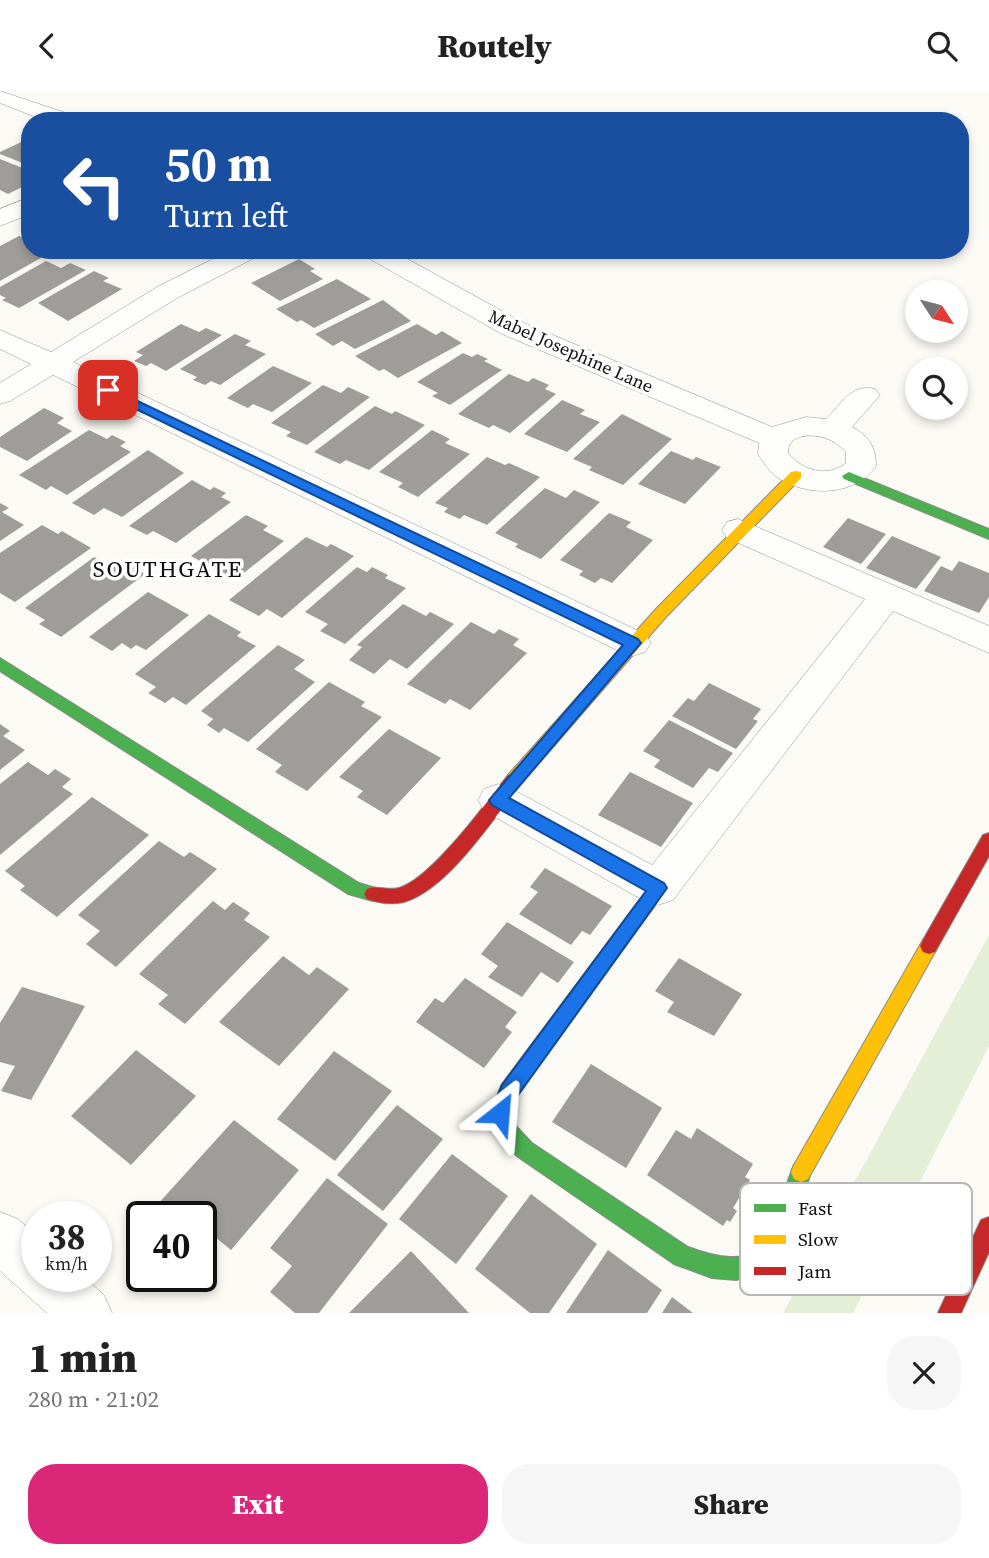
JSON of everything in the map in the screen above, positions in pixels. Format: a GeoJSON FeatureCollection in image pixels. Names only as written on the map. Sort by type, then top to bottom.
{"type":"FeatureCollection","features":[{"type":"Feature","properties":{"kind":"street"},"geometry":{"type":"LineString","coordinates":[[0,96],[43,112]]}},
{"type":"Feature","properties":{"kind":"street"},"geometry":{"type":"LineString","coordinates":[[0,219],[21,208]]}},
{"type":"Feature","properties":{"kind":"street"},"geometry":{"type":"LineString","coordinates":[[0,395],[169,292],[233,259]]}},
{"type":"Feature","properties":{"kind":"street","name":"Mabel Josephine Lane"},"geometry":{"type":"LineString","coordinates":[[388,259],[512,328],[775,439]]}},
{"type":"Feature","properties":{"kind":"street"},"geometry":{"type":"LineString","coordinates":[[0,338],[633,643]]}},
{"type":"Feature","properties":{"kind":"street"},"geometry":{"type":"LineString","coordinates":[[834,429],[865,395]]}},
{"type":"Feature","properties":{"kind":"street"},"geometry":{"type":"LineString","coordinates":[[862,466],[823,481],[796,475],[778,462],[773,454],[775,439],[782,433],[806,426],[834,429],[856,442],[862,466],[989,534]]}},
{"type":"Feature","properties":{"kind":"street"},"geometry":{"type":"LineString","coordinates":[[0,664],[354,889],[380,897],[401,898],[424,882],[633,643],[738,530],[796,475]]}},
{"type":"Feature","properties":{"kind":"street"},"geometry":{"type":"LineString","coordinates":[[738,530],[989,640]]}},
{"type":"Feature","properties":{"kind":"street"},"geometry":{"type":"LineString","coordinates":[[740,1271],[707,1267],[682,1256],[524,1150],[503,1131],[500,1113],[509,1091],[658,888],[887,595]]}},
{"type":"Feature","properties":{"kind":"street"},"geometry":{"type":"LineString","coordinates":[[498,800],[658,888]]}},
{"type":"Feature","properties":{"kind":"street"},"geometry":{"type":"LineString","coordinates":[[798,1183],[802,1167],[989,840]]}},
{"type":"Feature","properties":{"kind":"street"},"geometry":{"type":"LineString","coordinates":[[972,1265],[989,1228]]}},
{"type":"Feature","properties":{"kind":"street"},"geometry":{"type":"LineString","coordinates":[[0,1237],[21,1256]]}},
{"type":"Feature","properties":{"kind":"street"},"geometry":{"type":"LineString","coordinates":[[62,1292],[86,1313]]}},
{"type":"Feature","properties":{"kind":"street"},"geometry":{"type":"LineString","coordinates":[[950,1313],[958,1295]]}},
{"type":"Feature","properties":{"kind":"green space"},"geometry":{"type":"Polygon","coordinates":[[[989,935],[989,1046],[919,1183],[854,1183],[989,935]]]}},
{"type":"Feature","properties":{"kind":"green space"},"geometry":{"type":"Polygon","coordinates":[[[793,1295],[862,1295],[853,1313],[783,1313],[793,1295]]]}},
{"type":"Feature","properties":{"kind":"building"},"geometry":{"type":"Polygon","coordinates":[[[21,142],[21,162],[0,154],[21,142]]]}},
{"type":"Feature","properties":{"kind":"building"},"geometry":{"type":"Polygon","coordinates":[[[0,159],[21,167],[21,188],[8,194],[0,190],[0,159]]]}},
{"type":"Feature","properties":{"kind":"building"},"geometry":{"type":"Polygon","coordinates":[[[19,236],[21,259],[39,259],[0,281],[0,246],[19,236]]]}},
{"type":"Feature","properties":{"kind":"building"},"geometry":{"type":"Polygon","coordinates":[[[299,259],[315,269],[310,271],[323,279],[280,301],[251,283],[299,259]]]}},
{"type":"Feature","properties":{"kind":"building"},"geometry":{"type":"Polygon","coordinates":[[[46,261],[61,268],[70,263],[86,270],[19,308],[2,300],[6,298],[0,295],[0,287],[46,261]]]}},
{"type":"Feature","properties":{"kind":"building"},"geometry":{"type":"Polygon","coordinates":[[[94,271],[109,278],[103,281],[122,289],[68,321],[38,303],[94,271]]]}},
{"type":"Feature","properties":{"kind":"building"},"geometry":{"type":"Polygon","coordinates":[[[337,279],[371,299],[314,328],[301,320],[297,322],[276,309],[337,279]]]}},
{"type":"Feature","properties":{"kind":"building"},"geometry":{"type":"Polygon","coordinates":[[[383,300],[411,321],[355,349],[342,341],[333,346],[315,334],[383,300]]]}},
{"type":"Feature","properties":{"kind":"building"},"geometry":{"type":"Polygon","coordinates":[[[181,324],[199,332],[206,328],[222,335],[166,371],[151,363],[146,366],[134,361],[143,355],[136,352],[181,324]]]}},
{"type":"Feature","properties":{"kind":"building"},"geometry":{"type":"Polygon","coordinates":[[[417,324],[436,335],[442,331],[462,343],[398,378],[384,369],[379,371],[355,356],[417,324]]]}},
{"type":"Feature","properties":{"kind":"building"},"geometry":{"type":"Polygon","coordinates":[[[235,334],[251,341],[245,345],[266,354],[220,385],[211,381],[205,385],[193,380],[197,377],[180,369],[235,334]]]}},
{"type":"Feature","properties":{"kind":"building"},"geometry":{"type":"Polygon","coordinates":[[[463,353],[472,357],[477,354],[488,359],[484,361],[502,370],[450,405],[432,396],[438,393],[417,382],[463,353]]]}},
{"type":"Feature","properties":{"kind":"building"},"geometry":{"type":"Polygon","coordinates":[[[273,366],[312,383],[272,412],[253,404],[248,408],[227,398],[273,366]]]}},
{"type":"Feature","properties":{"kind":"building"},"geometry":{"type":"Polygon","coordinates":[[[509,374],[528,382],[533,378],[549,385],[545,389],[556,394],[510,433],[493,425],[489,428],[458,414],[509,374]]]}},
{"type":"Feature","properties":{"kind":"building"},"geometry":{"type":"Polygon","coordinates":[[[323,385],[341,393],[348,387],[370,397],[307,445],[286,436],[291,432],[271,423],[323,385]]]}},
{"type":"Feature","properties":{"kind":"building"},"geometry":{"type":"Polygon","coordinates":[[[562,400],[585,410],[580,414],[600,422],[567,452],[524,434],[562,400]]]}},
{"type":"Feature","properties":{"kind":"building"},"geometry":{"type":"Polygon","coordinates":[[[375,406],[392,414],[395,411],[425,425],[369,470],[346,460],[340,464],[314,452],[375,406]]]}},
{"type":"Feature","properties":{"kind":"building"},"geometry":{"type":"Polygon","coordinates":[[[44,408],[64,418],[57,423],[72,431],[27,461],[0,447],[0,437],[44,408]]]}},
{"type":"Feature","properties":{"kind":"building"},"geometry":{"type":"Polygon","coordinates":[[[622,414],[672,439],[623,485],[589,470],[592,467],[573,459],[622,414]]]}},
{"type":"Feature","properties":{"kind":"building"},"geometry":{"type":"Polygon","coordinates":[[[89,430],[107,439],[112,435],[126,442],[120,446],[131,452],[67,495],[51,486],[46,490],[19,475],[89,430]]]}},
{"type":"Feature","properties":{"kind":"building"},"geometry":{"type":"Polygon","coordinates":[[[432,430],[450,439],[445,443],[470,454],[418,497],[398,487],[403,483],[379,472],[432,430]]]}},
{"type":"Feature","properties":{"kind":"building"},"geometry":{"type":"Polygon","coordinates":[[[148,450],[184,473],[122,517],[104,508],[94,515],[72,503],[148,450]]]}},
{"type":"Feature","properties":{"kind":"building"},"geometry":{"type":"Polygon","coordinates":[[[671,451],[721,467],[685,504],[638,484],[671,451]]]}},
{"type":"Feature","properties":{"kind":"building"},"geometry":{"type":"Polygon","coordinates":[[[487,457],[505,465],[509,463],[540,477],[487,525],[464,515],[460,519],[444,512],[448,508],[435,503],[487,457]]]}},
{"type":"Feature","properties":{"kind":"building"},"geometry":{"type":"Polygon","coordinates":[[[192,480],[210,490],[214,487],[226,493],[221,497],[231,502],[176,543],[153,531],[147,535],[129,526],[192,480]]]}},
{"type":"Feature","properties":{"kind":"building"},"geometry":{"type":"Polygon","coordinates":[[[545,488],[566,498],[574,490],[600,502],[541,559],[515,547],[518,544],[495,533],[545,488]]]}},
{"type":"Feature","properties":{"kind":"building"},"geometry":{"type":"Polygon","coordinates":[[[0,503],[9,508],[2,512],[24,525],[0,541],[0,503]]]}},
{"type":"Feature","properties":{"kind":"building"},"geometry":{"type":"Polygon","coordinates":[[[609,513],[631,522],[626,527],[653,540],[612,583],[601,578],[595,583],[579,575],[583,571],[560,560],[609,513]]]}},
{"type":"Feature","properties":{"kind":"building"},"geometry":{"type":"Polygon","coordinates":[[[246,515],[268,526],[263,530],[284,541],[235,580],[191,556],[246,515]]]}},
{"type":"Feature","properties":{"kind":"building"},"geometry":{"type":"Polygon","coordinates":[[[848,518],[886,534],[861,564],[823,547],[848,518]]]}},
{"type":"Feature","properties":{"kind":"building"},"geometry":{"type":"Polygon","coordinates":[[[42,525],[58,534],[62,531],[91,548],[15,602],[0,593],[0,553],[42,525]]]}},
{"type":"Feature","properties":{"kind":"building"},"geometry":{"type":"Polygon","coordinates":[[[892,536],[941,557],[916,589],[866,568],[892,536]]]}},
{"type":"Feature","properties":{"kind":"building"},"geometry":{"type":"Polygon","coordinates":[[[306,537],[327,547],[331,544],[354,556],[282,618],[267,609],[259,616],[229,600],[306,537]]]}},
{"type":"Feature","properties":{"kind":"building"},"geometry":{"type":"Polygon","coordinates":[[[94,557],[112,568],[122,560],[145,574],[61,637],[39,624],[45,620],[25,608],[94,557]]]}},
{"type":"Feature","properties":{"kind":"building"},"geometry":{"type":"Polygon","coordinates":[[[959,561],[989,573],[989,597],[979,613],[924,591],[941,566],[952,571],[959,561]]]}},
{"type":"Feature","properties":{"kind":"building"},"geometry":{"type":"Polygon","coordinates":[[[357,567],[367,572],[372,567],[388,575],[385,578],[406,588],[345,644],[320,631],[328,624],[305,612],[357,567]]]}},
{"type":"Feature","properties":{"kind":"building"},"geometry":{"type":"Polygon","coordinates":[[[148,592],[189,615],[146,650],[136,645],[131,649],[122,643],[112,651],[89,637],[148,592]]]}},
{"type":"Feature","properties":{"kind":"building"},"geometry":{"type":"Polygon","coordinates":[[[403,604],[426,616],[430,612],[454,624],[407,669],[390,659],[374,674],[349,660],[362,647],[357,645],[403,604]]]}},
{"type":"Feature","properties":{"kind":"building"},"geometry":{"type":"Polygon","coordinates":[[[209,614],[241,632],[237,636],[256,646],[186,705],[173,697],[165,703],[148,693],[156,687],[135,674],[209,614]]]}},
{"type":"Feature","properties":{"kind":"building"},"geometry":{"type":"Polygon","coordinates":[[[471,622],[494,634],[499,629],[519,639],[513,645],[527,653],[470,710],[450,699],[445,704],[407,684],[471,622]]]}},
{"type":"Feature","properties":{"kind":"building"},"geometry":{"type":"Polygon","coordinates":[[[278,645],[305,660],[294,669],[315,682],[248,742],[224,728],[219,733],[207,725],[213,719],[201,711],[278,645]]]}},
{"type":"Feature","properties":{"kind":"building"},"geometry":{"type":"Polygon","coordinates":[[[329,682],[365,702],[361,706],[382,717],[307,791],[275,772],[282,765],[256,749],[329,682]]]}},
{"type":"Feature","properties":{"kind":"building"},"geometry":{"type":"Polygon","coordinates":[[[709,683],[761,709],[753,719],[758,721],[736,749],[672,716],[688,698],[694,701],[709,683]]]}},
{"type":"Feature","properties":{"kind":"building"},"geometry":{"type":"Polygon","coordinates":[[[669,720],[733,753],[718,772],[709,768],[693,788],[654,767],[660,760],[643,751],[669,720]]]}},
{"type":"Feature","properties":{"kind":"building"},"geometry":{"type":"Polygon","coordinates":[[[0,724],[10,731],[3,736],[25,750],[0,770],[0,724]]]}},
{"type":"Feature","properties":{"kind":"building"},"geometry":{"type":"Polygon","coordinates":[[[389,729],[441,758],[387,815],[357,797],[363,791],[339,777],[389,729]]]}},
{"type":"Feature","properties":{"kind":"building"},"geometry":{"type":"Polygon","coordinates":[[[28,762],[48,775],[55,769],[71,779],[62,787],[73,794],[0,855],[0,784],[28,762]]]}},
{"type":"Feature","properties":{"kind":"building"},"geometry":{"type":"Polygon","coordinates":[[[630,772],[693,803],[661,847],[598,815],[630,772]]]}},
{"type":"Feature","properties":{"kind":"building"},"geometry":{"type":"Polygon","coordinates":[[[92,797],[149,835],[57,917],[20,890],[25,886],[5,871],[92,797]]]}},
{"type":"Feature","properties":{"kind":"building"},"geometry":{"type":"Polygon","coordinates":[[[159,841],[184,857],[190,852],[217,869],[116,967],[86,944],[100,931],[78,915],[159,841]]]}},
{"type":"Feature","properties":{"kind":"building"},"geometry":{"type":"Polygon","coordinates":[[[545,868],[612,906],[590,935],[582,931],[571,945],[519,914],[538,892],[530,887],[545,868]]]}},
{"type":"Feature","properties":{"kind":"building"},"geometry":{"type":"Polygon","coordinates":[[[213,901],[225,910],[233,902],[250,913],[244,920],[270,937],[185,1024],[158,1004],[168,995],[139,974],[213,901]]]}},
{"type":"Feature","properties":{"kind":"building"},"geometry":{"type":"Polygon","coordinates":[[[507,922],[574,962],[558,983],[541,972],[522,997],[488,977],[498,966],[481,954],[507,922]]]}},
{"type":"Feature","properties":{"kind":"building"},"geometry":{"type":"Polygon","coordinates":[[[283,956],[309,975],[317,967],[349,989],[279,1066],[219,1022],[283,956]]]}},
{"type":"Feature","properties":{"kind":"building"},"geometry":{"type":"Polygon","coordinates":[[[679,958],[742,994],[714,1036],[667,1012],[674,1002],[655,991],[679,958]]]}},
{"type":"Feature","properties":{"kind":"building"},"geometry":{"type":"Polygon","coordinates":[[[465,978],[517,1012],[505,1027],[512,1032],[484,1068],[416,1022],[435,998],[443,1003],[465,978]]]}},
{"type":"Feature","properties":{"kind":"building"},"geometry":{"type":"Polygon","coordinates":[[[22,987],[85,1006],[31,1100],[1,1091],[15,1066],[0,1062],[0,1023],[22,987]]]}},
{"type":"Feature","properties":{"kind":"building"},"geometry":{"type":"Polygon","coordinates":[[[136,1050],[196,1096],[131,1165],[71,1116],[136,1050]]]}},
{"type":"Feature","properties":{"kind":"building"},"geometry":{"type":"Polygon","coordinates":[[[334,1051],[392,1091],[335,1161],[277,1119],[334,1051]]]}},
{"type":"Feature","properties":{"kind":"building"},"geometry":{"type":"Polygon","coordinates":[[[591,1064],[662,1108],[626,1168],[552,1122],[591,1064]]]}},
{"type":"Feature","properties":{"kind":"building"},"geometry":{"type":"Polygon","coordinates":[[[397,1105],[443,1139],[383,1211],[337,1175],[397,1105]]]}},
{"type":"Feature","properties":{"kind":"building"},"geometry":{"type":"Polygon","coordinates":[[[234,1120],[299,1170],[231,1250],[217,1239],[217,1201],[161,1201],[234,1120]]]}},
{"type":"Feature","properties":{"kind":"building"},"geometry":{"type":"Polygon","coordinates":[[[697,1128],[753,1164],[745,1177],[750,1180],[748,1183],[740,1183],[740,1196],[733,1208],[737,1211],[730,1222],[727,1220],[723,1226],[647,1175],[676,1130],[691,1139],[697,1128]]]}},
{"type":"Feature","properties":{"kind":"building"},"geometry":{"type":"Polygon","coordinates":[[[452,1154],[508,1196],[456,1264],[399,1219],[452,1154]]]}},
{"type":"Feature","properties":{"kind":"building"},"geometry":{"type":"Polygon","coordinates":[[[327,1178],[388,1224],[319,1313],[295,1313],[270,1292],[292,1266],[270,1248],[327,1178]]]}},
{"type":"Feature","properties":{"kind":"building"},"geometry":{"type":"Polygon","coordinates":[[[531,1194],[597,1244],[549,1313],[530,1313],[475,1269],[531,1194]]]}},
{"type":"Feature","properties":{"kind":"building"},"geometry":{"type":"Polygon","coordinates":[[[608,1250],[662,1290],[647,1313],[566,1313],[608,1250]]]}},
{"type":"Feature","properties":{"kind":"building"},"geometry":{"type":"Polygon","coordinates":[[[411,1251],[469,1313],[349,1313],[411,1251]]]}},
{"type":"Feature","properties":{"kind":"building"},"geometry":{"type":"Polygon","coordinates":[[[672,1297],[693,1313],[662,1313],[672,1297]]]}},
{"type":"Feature","properties":{"kind":"traffic: fast"},"geometry":{"type":"LineString","coordinates":[[849,476],[989,534]]}},
{"type":"Feature","properties":{"kind":"traffic: fast"},"geometry":{"type":"LineString","coordinates":[[0,664],[354,889],[373,894]]}},
{"type":"Feature","properties":{"kind":"traffic: fast"},"geometry":{"type":"LineString","coordinates":[[658,888],[509,1091],[503,1110],[503,1124],[510,1136],[525,1150],[682,1256],[712,1267],[740,1268]]}},
{"type":"Feature","properties":{"kind":"traffic: fast"},"geometry":{"type":"LineString","coordinates":[[798,1183],[801,1172]]}},
{"type":"Feature","properties":{"kind":"traffic: slow"},"geometry":{"type":"LineString","coordinates":[[514,780],[660,614],[796,475]]}},
{"type":"Feature","properties":{"kind":"traffic: slow"},"geometry":{"type":"LineString","coordinates":[[801,1172],[929,946]]}},
{"type":"Feature","properties":{"kind":"traffic: jam"},"geometry":{"type":"LineString","coordinates":[[373,894],[397,896],[418,887],[447,860],[514,780]]}},
{"type":"Feature","properties":{"kind":"traffic: jam"},"geometry":{"type":"LineString","coordinates":[[929,946],[989,840]]}},
{"type":"Feature","properties":{"kind":"traffic: jam"},"geometry":{"type":"LineString","coordinates":[[972,1264],[989,1228]]}},
{"type":"Feature","properties":{"kind":"traffic: jam"},"geometry":{"type":"LineString","coordinates":[[949,1313],[957,1295]]}},
{"type":"Feature","properties":{"kind":"district","name":"SOUTHGATE"},"geometry":{"type":"Point","coordinates":[168,569]}},
{"type":"Feature","properties":{"kind":"route"},"geometry":{"type":"LineString","coordinates":[[108,390],[633,643],[498,800],[658,888],[509,1091],[500,1113]]}}]}
